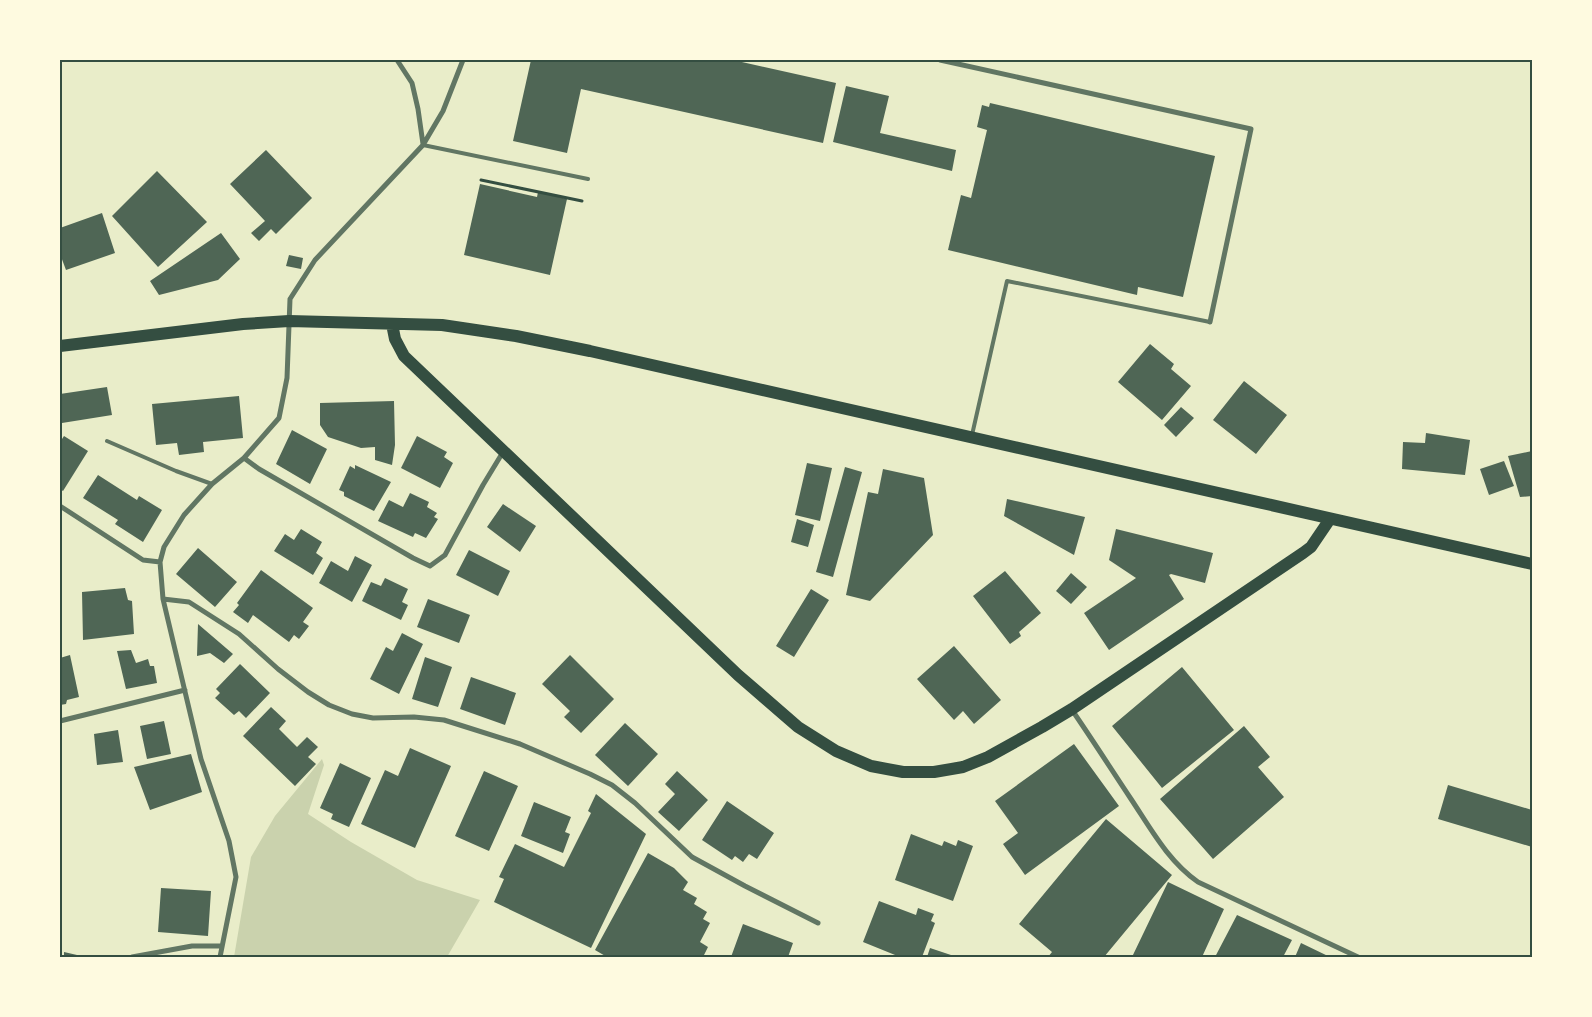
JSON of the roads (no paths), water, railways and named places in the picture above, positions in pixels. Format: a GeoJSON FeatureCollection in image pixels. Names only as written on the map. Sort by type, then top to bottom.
{"type":"FeatureCollection","features":[{"type":"Feature","properties":{"kind":"main road"},"geometry":{"type":"LineString","coordinates":[[60,346],[243,324],[289,321],[442,325],[544,342],[1532,564]]}},
{"type":"Feature","properties":{"kind":"main road"},"geometry":{"type":"LineString","coordinates":[[392,324],[395,339],[404,356],[738,676],[798,727],[836,751],[870,766],[903,772],[934,772],[963,767],[988,757],[1072,709],[1304,554],[1330,519]]}},
{"type":"Feature","properties":{"kind":"street"},"geometry":{"type":"LineString","coordinates":[[398,60],[412,83],[423,145]]}},
{"type":"Feature","properties":{"kind":"street"},"geometry":{"type":"LineString","coordinates":[[220,957],[236,878],[229,841],[201,759],[163,599],[160,562],[164,547],[184,515],[212,484],[244,458],[279,418],[287,378],[290,299],[315,260],[423,145],[443,111],[463,60]]}},
{"type":"Feature","properties":{"kind":"street"},"geometry":{"type":"LineString","coordinates":[[940,60],[1252,129],[1210,322]]}},
{"type":"Feature","properties":{"kind":"street"},"geometry":{"type":"LineString","coordinates":[[244,458],[258,469],[430,566],[446,555],[483,485],[504,451]]}},
{"type":"Feature","properties":{"kind":"street"},"geometry":{"type":"LineString","coordinates":[[60,506],[143,560],[160,562]]}},
{"type":"Feature","properties":{"kind":"street"},"geometry":{"type":"LineString","coordinates":[[163,599],[189,602],[239,634],[286,675],[329,705],[352,714],[373,718],[444,720],[520,744],[590,774],[612,785],[635,803],[692,856],[744,886],[818,923]]}},
{"type":"Feature","properties":{"kind":"street"},"geometry":{"type":"LineString","coordinates":[[60,721],[185,690]]}},
{"type":"Feature","properties":{"kind":"street"},"geometry":{"type":"LineString","coordinates":[[1072,709],[1154,835],[1173,861],[1187,874],[1198,882],[1358,957]]}},
{"type":"Feature","properties":{"kind":"street"},"geometry":{"type":"LineString","coordinates":[[132,957],[192,946],[222,946]]}},
{"type":"Feature","properties":{"kind":"lane"},"geometry":{"type":"LineString","coordinates":[[423,145],[588,179]]}},
{"type":"Feature","properties":{"kind":"lane"},"geometry":{"type":"LineString","coordinates":[[971,437],[1007,281],[1210,322]]}},
{"type":"Feature","properties":{"kind":"lane"},"geometry":{"type":"LineString","coordinates":[[107,441],[176,471],[212,484]]}}]}
